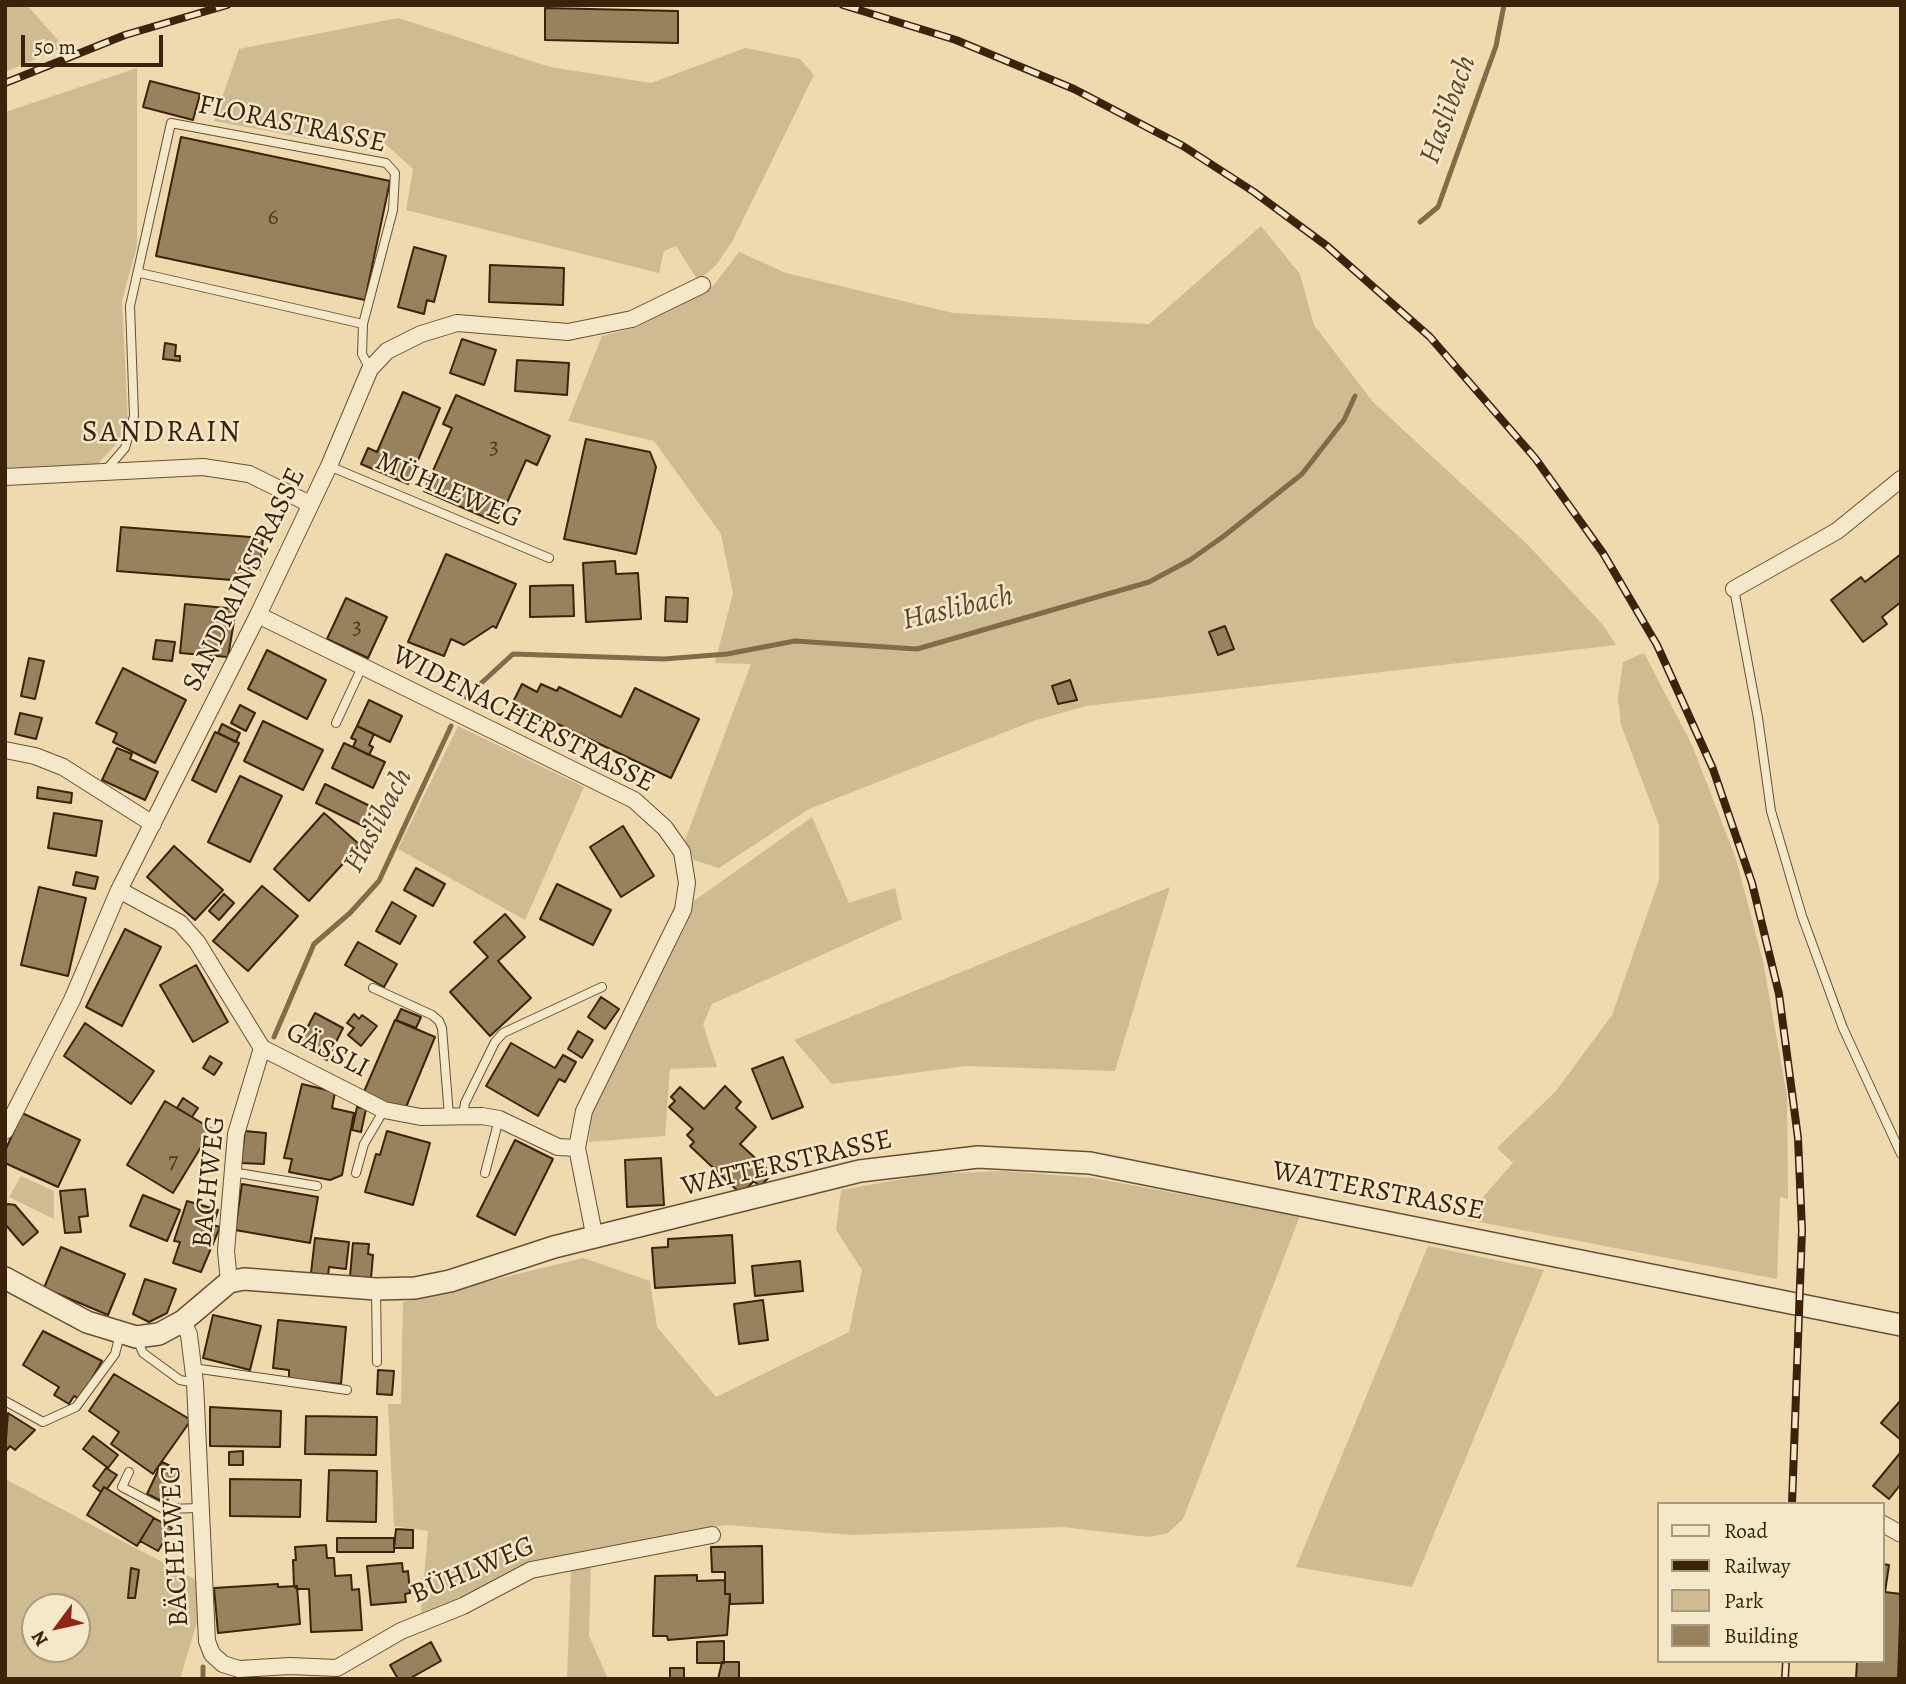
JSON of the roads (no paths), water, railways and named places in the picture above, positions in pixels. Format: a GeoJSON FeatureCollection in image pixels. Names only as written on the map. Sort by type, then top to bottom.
{"type":"FeatureCollection","features":[{"type":"Feature","properties":{"kind":"street","name":"SANDRAINSTRASSE"},"geometry":{"type":"LineString","coordinates":[[5,1131],[72,1000],[119,890],[258,615],[329,466],[370,369],[387,351],[421,334],[457,323],[568,332],[632,319],[702,285]]}},
{"type":"Feature","properties":{"kind":"street"},"geometry":{"type":"LineString","coordinates":[[5,477],[203,467],[249,474],[310,504]]}},
{"type":"Feature","properties":{"kind":"street"},"geometry":{"type":"LineString","coordinates":[[1734,589],[1837,531],[1901,479]]}},
{"type":"Feature","properties":{"kind":"street","name":"WIDENACHERSTRASSE"},"geometry":{"type":"LineString","coordinates":[[258,615],[634,800],[665,828],[682,852],[687,883],[683,910],[584,1111],[577,1148],[595,1239]]}},
{"type":"Feature","properties":{"kind":"street"},"geometry":{"type":"LineString","coordinates":[[5,750],[63,767],[153,824]]}},
{"type":"Feature","properties":{"kind":"street","name":"GÄSSLI"},"geometry":{"type":"LineString","coordinates":[[119,890],[180,923],[197,943],[262,1048],[384,1110],[421,1117],[499,1119],[558,1147],[577,1148]]}},
{"type":"Feature","properties":{"kind":"street","name":"BACHWEG"},"geometry":{"type":"LineString","coordinates":[[229,1282],[226,1251],[236,1135],[262,1048]]}},
{"type":"Feature","properties":{"kind":"street","name":"WATTERSTRASSE"},"geometry":{"type":"LineString","coordinates":[[229,1282],[244,1279],[401,1290],[450,1280],[554,1247],[595,1239],[860,1171],[978,1157],[1090,1163],[1901,1325]]}},
{"type":"Feature","properties":{"kind":"street"},"geometry":{"type":"LineString","coordinates":[[5,1278],[87,1322],[128,1335],[159,1334],[183,1321],[229,1282]]}},
{"type":"Feature","properties":{"kind":"street","name":"BÄCHELWEG"},"geometry":{"type":"LineString","coordinates":[[183,1321],[189,1335],[194,1376],[207,1641],[212,1654],[223,1664],[239,1669],[290,1666],[337,1668],[348,1664]]}},
{"type":"Feature","properties":{"kind":"street"},"geometry":{"type":"LineString","coordinates":[[1885,1525],[1901,1534]]}},
{"type":"Feature","properties":{"kind":"street","name":"BÜHLWEG"},"geometry":{"type":"LineString","coordinates":[[348,1664],[401,1630],[463,1606],[531,1570],[712,1535]]}},
{"type":"Feature","properties":{"kind":"street"},"geometry":{"type":"LineString","coordinates":[[348,1664],[357,1679]]}},
{"type":"Feature","properties":{"kind":"lane","name":"FLORASTRASSE"},"geometry":{"type":"LineString","coordinates":[[104,472],[125,448],[135,416],[130,306],[140,272],[171,122],[386,163],[395,173],[393,210],[363,324],[362,354],[370,369]]}},
{"type":"Feature","properties":{"kind":"lane"},"geometry":{"type":"LineString","coordinates":[[140,272],[363,324]]}},
{"type":"Feature","properties":{"kind":"lane","name":"MÜHLEWEG"},"geometry":{"type":"LineString","coordinates":[[329,466],[549,558]]}},
{"type":"Feature","properties":{"kind":"lane"},"geometry":{"type":"LineString","coordinates":[[1734,589],[1758,718],[1771,811],[1802,916],[1843,1028],[1901,1154]]}},
{"type":"Feature","properties":{"kind":"lane"},"geometry":{"type":"LineString","coordinates":[[336,723],[362,667]]}},
{"type":"Feature","properties":{"kind":"lane"},"geometry":{"type":"LineString","coordinates":[[456,1116],[495,1042],[503,1033],[602,987]]}},
{"type":"Feature","properties":{"kind":"lane"},"geometry":{"type":"LineString","coordinates":[[373,988],[432,1014],[439,1021],[456,1116]]}},
{"type":"Feature","properties":{"kind":"lane"},"geometry":{"type":"LineString","coordinates":[[356,1173],[364,1144],[384,1110]]}},
{"type":"Feature","properties":{"kind":"lane"},"geometry":{"type":"LineString","coordinates":[[485,1173],[499,1119]]}},
{"type":"Feature","properties":{"kind":"lane"},"geometry":{"type":"LineString","coordinates":[[232,1172],[317,1186]]}},
{"type":"Feature","properties":{"kind":"lane"},"geometry":{"type":"LineString","coordinates":[[376,1289],[377,1362]]}},
{"type":"Feature","properties":{"kind":"lane"},"geometry":{"type":"LineString","coordinates":[[5,1401],[43,1422],[76,1408],[128,1335],[143,1353],[180,1380],[194,1376],[347,1390]]}},
{"type":"Feature","properties":{"kind":"lane"},"geometry":{"type":"LineString","coordinates":[[129,1472],[122,1487],[164,1509],[201,1508]]}},
{"type":"Feature","properties":{"kind":"waterway","name":"Haslibach"},"geometry":{"type":"LineString","coordinates":[[1420,222],[1438,207],[1496,46],[1504,5]]}},
{"type":"Feature","properties":{"kind":"waterway","name":"Haslibach"},"geometry":{"type":"LineString","coordinates":[[466,697],[513,654],[664,659],[727,654],[795,641],[917,649],[1149,582],[1190,560],[1302,474],[1344,420],[1355,396]]}},
{"type":"Feature","properties":{"kind":"waterway","name":"Haslibach"},"geometry":{"type":"LineString","coordinates":[[274,1037],[314,944],[350,913],[379,881],[451,726]]}},
{"type":"Feature","properties":{"kind":"waterway","name":"Haslibach"},"geometry":{"type":"LineString","coordinates":[[203,1667],[203,1679]]}},
{"type":"Feature","properties":{"kind":"railway"},"geometry":{"type":"LineString","coordinates":[[5,83],[125,35],[227,5]]}},
{"type":"Feature","properties":{"kind":"railway"},"geometry":{"type":"LineString","coordinates":[[843,5],[956,40],[1074,89],[1183,146],[1254,192],[1327,246],[1430,337],[1535,458],[1603,553],[1657,645],[1713,769],[1752,883],[1779,994],[1798,1138],[1802,1230],[1792,1502]]}},
{"type":"Feature","properties":{"kind":"railway"},"geometry":{"type":"LineString","coordinates":[[1785,1679],[1786,1663]]}},
{"type":"Feature","properties":{"kind":"district","name":"SANDRAIN"},"geometry":{"type":"Point","coordinates":[162,434]}}]}
